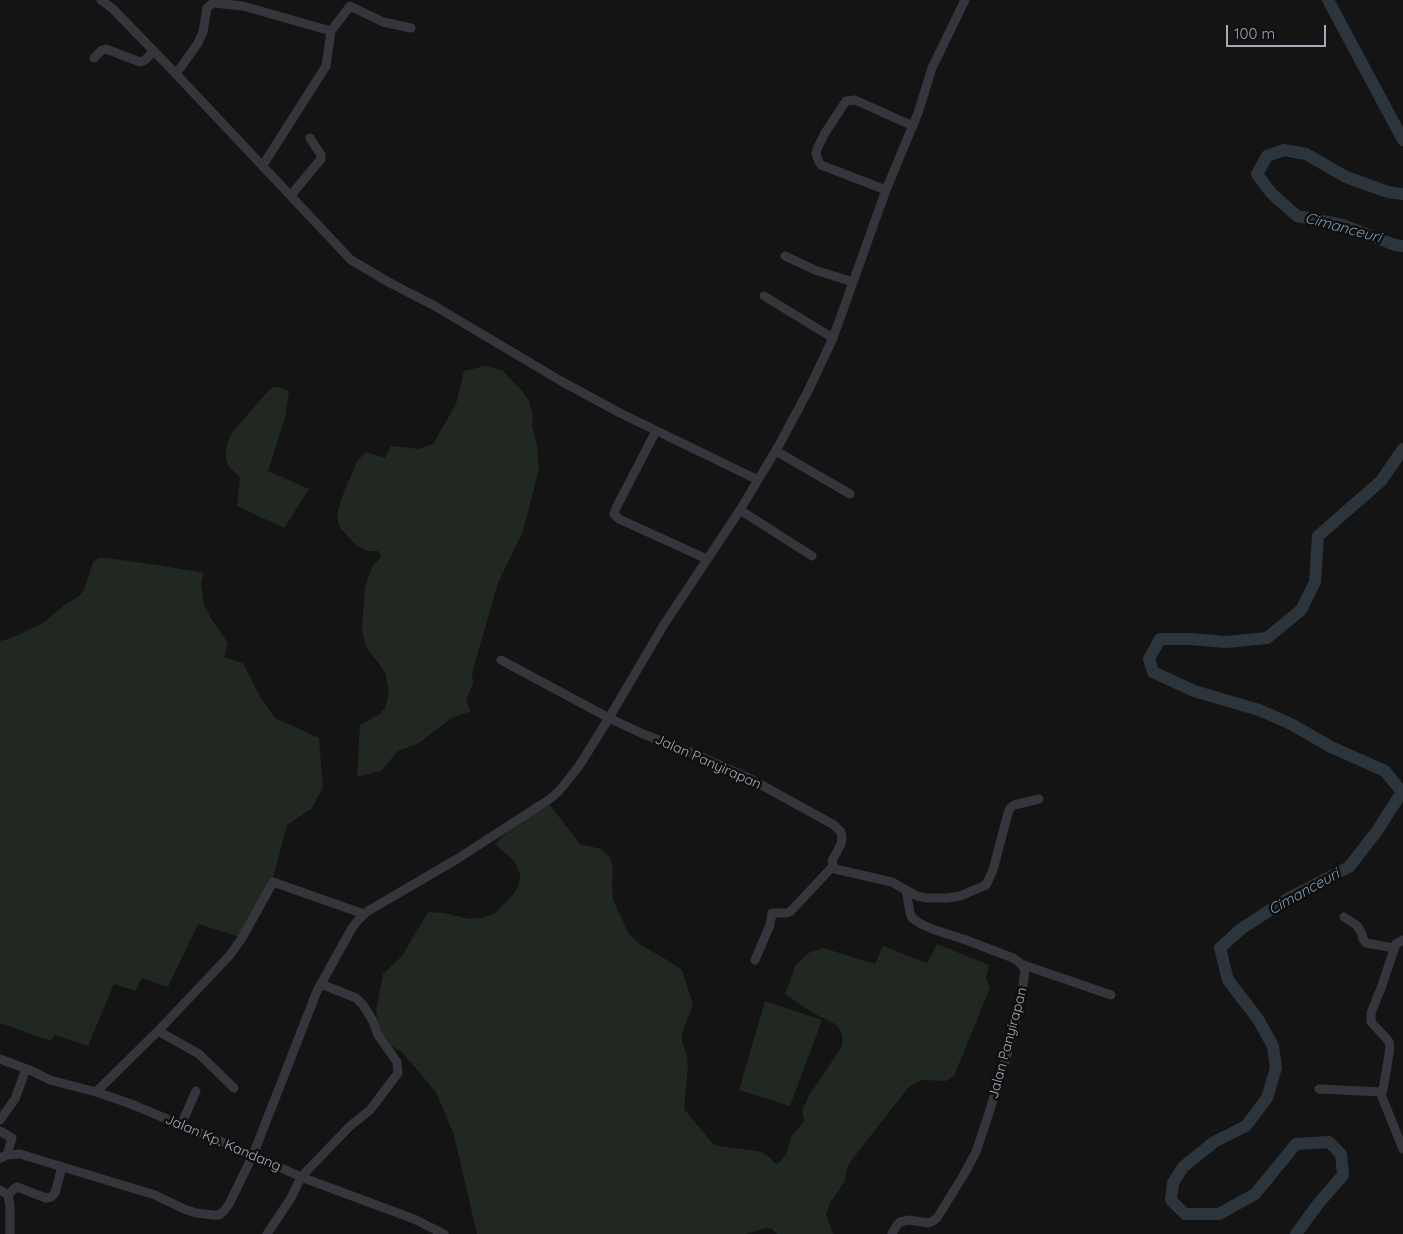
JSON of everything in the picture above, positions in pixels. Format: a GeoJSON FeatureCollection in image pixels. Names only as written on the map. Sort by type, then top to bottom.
{"type":"FeatureCollection","features":[{"type":"Feature","properties":{"kind":"street"},"geometry":{"type":"LineString","coordinates":[[101,0],[115,4],[154,51],[351,260],[620,414],[758,480]]}},
{"type":"Feature","properties":{"kind":"street"},"geometry":{"type":"LineString","coordinates":[[3,1156],[20,1154],[154,1195],[196,1213],[219,1215],[224,1211],[253,1155],[301,1029],[321,984],[352,928],[364,914],[457,858],[560,791],[574,773],[609,718],[663,626],[740,510],[776,451],[808,391],[832,338],[886,190],[913,126],[932,68],[965,0]]}},
{"type":"Feature","properties":{"kind":"street"},"geometry":{"type":"LineString","coordinates":[[176,74],[198,43],[203,32],[208,8],[212,3],[243,6],[332,32]]}},
{"type":"Feature","properties":{"kind":"street"},"geometry":{"type":"LineString","coordinates":[[263,166],[326,66],[332,32],[350,6],[383,22],[411,28]]}},
{"type":"Feature","properties":{"kind":"street"},"geometry":{"type":"LineString","coordinates":[[94,58],[106,48],[140,62],[145,60],[154,51]]}},
{"type":"Feature","properties":{"kind":"street"},"geometry":{"type":"LineString","coordinates":[[886,190],[821,164],[816,154],[817,149],[824,133],[846,101],[855,100],[913,126]]}},
{"type":"Feature","properties":{"kind":"street"},"geometry":{"type":"LineString","coordinates":[[291,195],[321,159],[321,155],[310,138]]}},
{"type":"Feature","properties":{"kind":"street"},"geometry":{"type":"LineString","coordinates":[[785,256],[815,270],[853,282]]}},
{"type":"Feature","properties":{"kind":"street"},"geometry":{"type":"LineString","coordinates":[[764,296],[832,338]]}},
{"type":"Feature","properties":{"kind":"street"},"geometry":{"type":"LineString","coordinates":[[656,431],[614,514],[619,519],[707,559]]}},
{"type":"Feature","properties":{"kind":"street"},"geometry":{"type":"LineString","coordinates":[[776,451],[850,494]]}},
{"type":"Feature","properties":{"kind":"street"},"geometry":{"type":"LineString","coordinates":[[740,510],[812,556]]}},
{"type":"Feature","properties":{"kind":"street","name":"Jalan Panyirapan"},"geometry":{"type":"LineString","coordinates":[[501,660],[609,718],[724,766],[834,825],[841,832],[842,838],[832,861],[833,866]]}},
{"type":"Feature","properties":{"kind":"street"},"geometry":{"type":"LineString","coordinates":[[755,960],[770,925],[772,913],[787,913],[791,911],[833,866],[835,869],[892,882],[917,896],[926,898],[960,896],[986,885],[993,870],[1010,808],[1039,798]]}},
{"type":"Feature","properties":{"kind":"street"},"geometry":{"type":"LineString","coordinates":[[96,1092],[158,1031],[236,948],[273,882],[364,914]]}},
{"type":"Feature","properties":{"kind":"street"},"geometry":{"type":"LineString","coordinates":[[906,890],[912,918],[921,924],[1013,958],[1021,964],[1111,995]]}},
{"type":"Feature","properties":{"kind":"street"},"geometry":{"type":"LineString","coordinates":[[1344,918],[1358,927],[1366,943],[1394,948]]}},
{"type":"Feature","properties":{"kind":"street"},"geometry":{"type":"LineString","coordinates":[[1380,1092],[1383,1090],[1390,1048],[1389,1042],[1370,1018],[1394,948],[1396,944],[1403,940]]}},
{"type":"Feature","properties":{"kind":"street","name":"Jalan Panyirapan"},"geometry":{"type":"LineString","coordinates":[[892,1234],[900,1222],[909,1220],[933,1221],[964,1176],[976,1152],[1007,1055],[1022,994],[1025,969],[1021,964]]}},
{"type":"Feature","properties":{"kind":"street"},"geometry":{"type":"LineString","coordinates":[[266,1234],[291,1198],[301,1177],[350,1126],[370,1110],[398,1073],[397,1062],[378,1035],[364,1005],[356,998],[321,984]]}},
{"type":"Feature","properties":{"kind":"street"},"geometry":{"type":"LineString","coordinates":[[158,1031],[198,1054],[234,1088]]}},
{"type":"Feature","properties":{"kind":"street","name":"Jalan Kp. Kandang"},"geometry":{"type":"LineString","coordinates":[[0,1059],[55,1082],[96,1092],[131,1104],[301,1177],[414,1219],[444,1234]]}},
{"type":"Feature","properties":{"kind":"street"},"geometry":{"type":"LineString","coordinates":[[0,1120],[4,1106],[17,1093],[26,1069]]}},
{"type":"Feature","properties":{"kind":"street"},"geometry":{"type":"LineString","coordinates":[[1319,1088],[1380,1092]]}},
{"type":"Feature","properties":{"kind":"street"},"geometry":{"type":"LineString","coordinates":[[181,1125],[196,1091]]}},
{"type":"Feature","properties":{"kind":"street"},"geometry":{"type":"LineString","coordinates":[[1380,1092],[1403,1149]]}},
{"type":"Feature","properties":{"kind":"street"},"geometry":{"type":"LineString","coordinates":[[0,1131],[12,1138],[3,1156]]}},
{"type":"Feature","properties":{"kind":"street"},"geometry":{"type":"LineString","coordinates":[[10,1234],[10,1206],[4,1193],[16,1187],[51,1198],[55,1193],[62,1167]]}},
{"type":"Feature","properties":{"kind":"shaded area"},"geometry":{"type":"Polygon","coordinates":[[[485,366],[502,370],[529,401],[533,416],[532,425],[537,445],[539,469],[523,531],[498,583],[472,673],[473,683],[466,701],[471,711],[450,719],[419,743],[398,751],[381,771],[357,777],[360,725],[380,714],[385,708],[389,693],[386,675],[368,650],[362,628],[365,588],[371,569],[380,559],[381,555],[378,551],[368,551],[357,546],[340,528],[337,516],[341,500],[357,461],[366,452],[385,458],[391,446],[419,449],[433,444],[456,404],[464,371],[485,366]]]}},
{"type":"Feature","properties":{"kind":"shaded area"},"geometry":{"type":"Polygon","coordinates":[[[273,387],[289,391],[285,418],[268,471],[309,489],[284,528],[237,506],[240,477],[228,466],[226,458],[226,449],[230,436],[273,387]]]}},
{"type":"Feature","properties":{"kind":"shaded area"},"geometry":{"type":"Polygon","coordinates":[[[99,558],[204,573],[201,584],[204,605],[228,643],[224,657],[243,663],[259,695],[275,718],[319,738],[323,787],[312,808],[287,825],[270,889],[240,937],[198,924],[168,987],[142,978],[135,991],[114,984],[88,1046],[55,1035],[51,1041],[0,1023],[0,641],[9,639],[43,623],[79,596],[84,590],[93,562],[99,558]]]}},
{"type":"Feature","properties":{"kind":"shaded area"},"geometry":{"type":"Polygon","coordinates":[[[550,805],[580,844],[601,849],[610,858],[613,867],[613,900],[632,937],[641,945],[682,970],[693,1005],[682,1034],[688,1067],[684,1109],[713,1144],[758,1151],[767,1155],[776,1164],[781,1161],[787,1152],[791,1137],[803,1123],[802,1111],[808,1097],[841,1048],[843,1040],[837,1025],[813,1013],[785,994],[796,965],[810,952],[823,948],[875,964],[883,946],[927,963],[937,944],[989,965],[986,978],[990,988],[954,1076],[946,1081],[922,1080],[913,1084],[907,1089],[851,1161],[847,1168],[845,1181],[830,1203],[826,1214],[833,1234],[777,1234],[772,1229],[766,1228],[745,1234],[477,1234],[454,1135],[436,1092],[401,1051],[388,1044],[381,1035],[376,1010],[383,974],[402,956],[428,912],[444,913],[469,919],[482,918],[494,914],[512,896],[518,887],[520,874],[513,860],[495,844],[514,826],[550,805]]]}},
{"type":"Feature","properties":{"kind":"shaded area"},"geometry":{"type":"Polygon","coordinates":[[[765,1001],[822,1020],[790,1106],[739,1090],[765,1001]]]}},
{"type":"Feature","properties":{"kind":"waterway","name":"Cimanceuri"},"geometry":{"type":"LineString","coordinates":[[1328,0],[1403,140]]}},
{"type":"Feature","properties":{"kind":"waterway","name":"Cimanceuri"},"geometry":{"type":"LineString","coordinates":[[1403,194],[1388,192],[1346,177],[1306,154],[1284,150],[1267,156],[1257,174],[1271,193],[1297,216],[1343,225],[1395,245],[1403,246]]}},
{"type":"Feature","properties":{"kind":"waterway","name":"Cimanceuri"},"geometry":{"type":"LineString","coordinates":[[1296,1234],[1343,1175],[1341,1154],[1329,1142],[1296,1144],[1255,1194],[1219,1214],[1185,1214],[1171,1200],[1173,1183],[1183,1167],[1214,1142],[1246,1126],[1267,1098],[1276,1068],[1273,1046],[1258,1019],[1228,980],[1220,948],[1241,929],[1287,899],[1349,867],[1377,831],[1402,792],[1385,771],[1331,747],[1291,724],[1259,710],[1194,691],[1153,672],[1149,659],[1160,639],[1226,642],[1267,638],[1301,610],[1315,582],[1318,536],[1381,481],[1403,449]]}}]}
